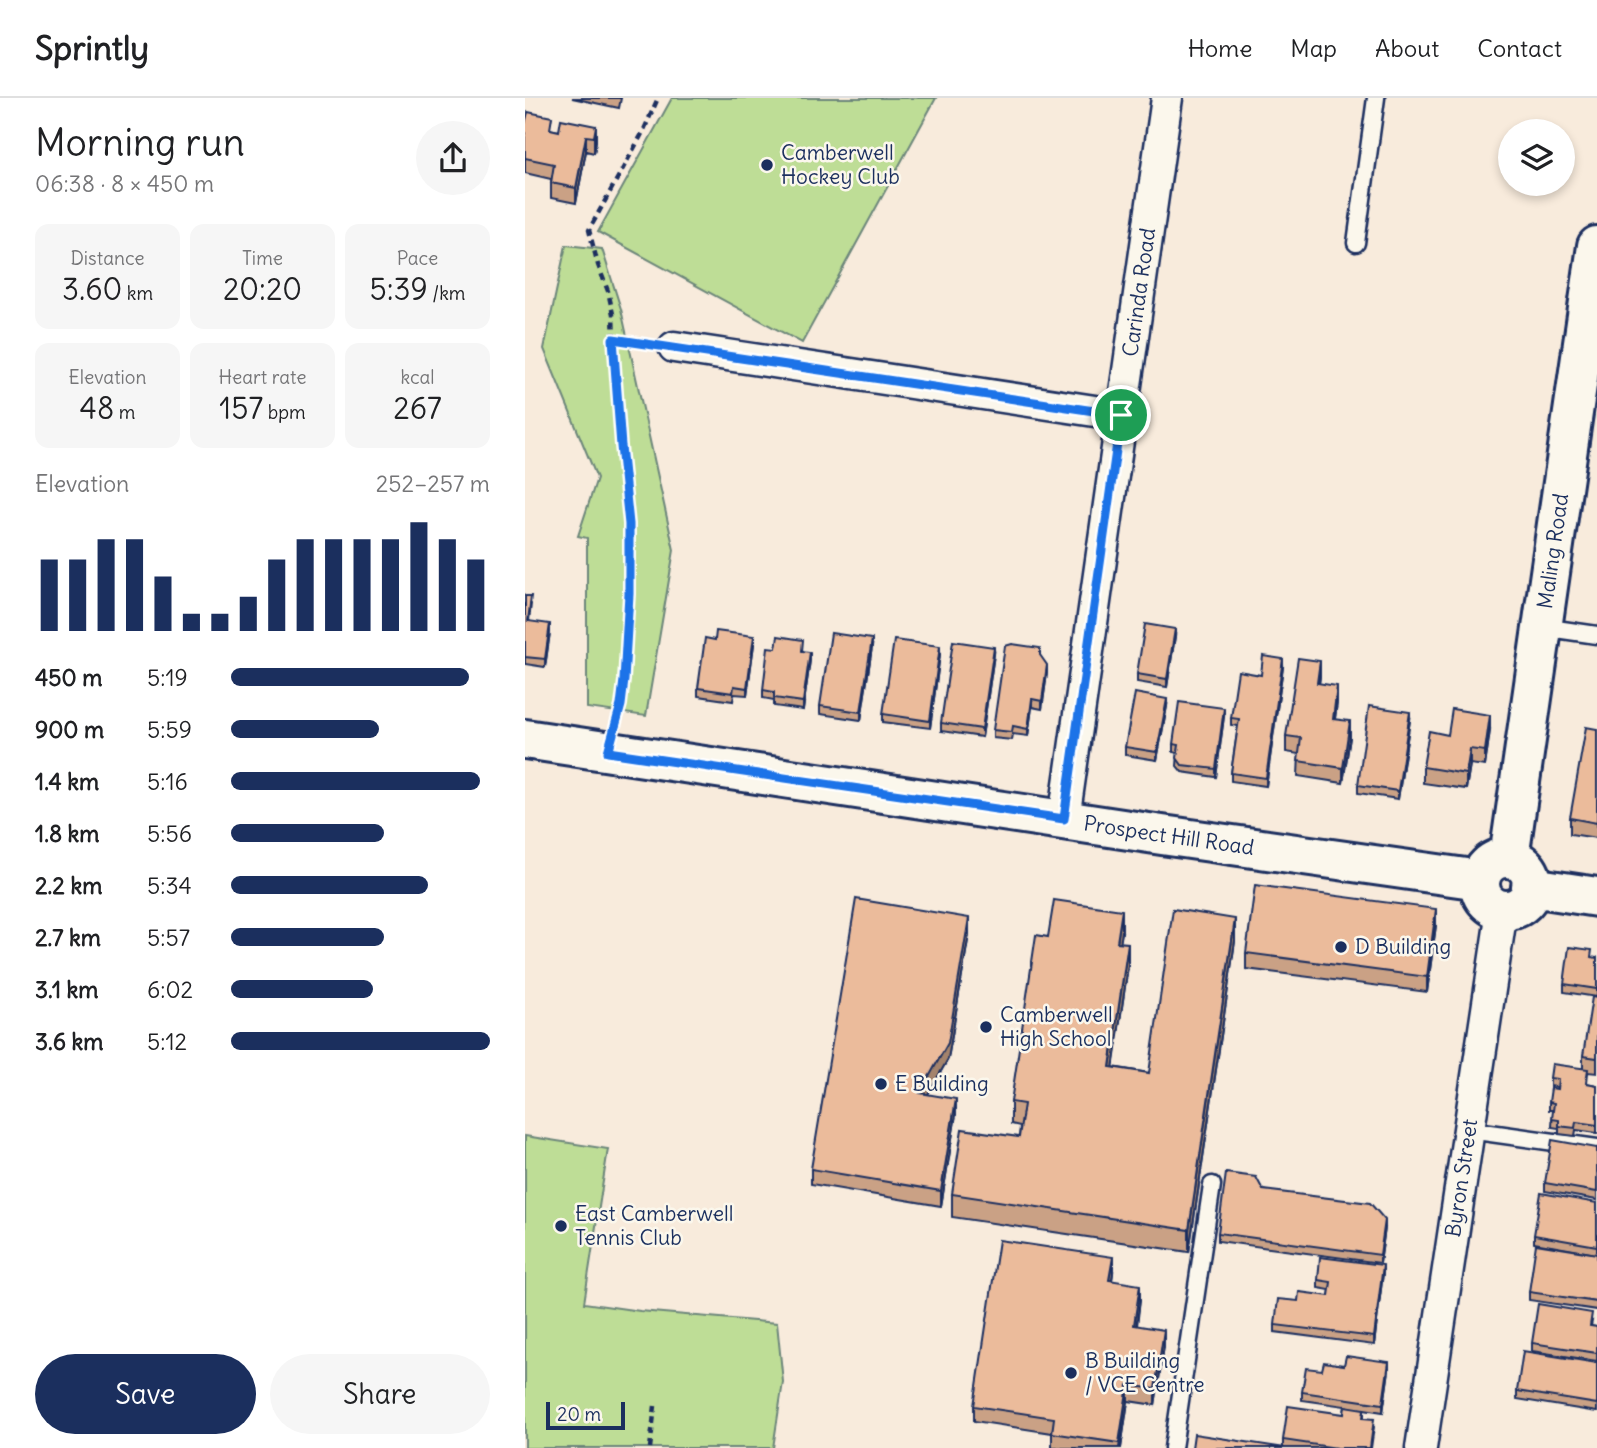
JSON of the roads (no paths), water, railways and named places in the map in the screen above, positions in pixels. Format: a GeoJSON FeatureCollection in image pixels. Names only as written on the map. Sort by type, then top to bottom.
{"type":"FeatureCollection","features":[{"type":"Feature","properties":{"kind":"street","name":"Carinda Road"},"geometry":{"type":"LineString","coordinates":[[1064,819],[1167,98]]}},
{"type":"Feature","properties":{"kind":"street","name":"Maling Road"},"geometry":{"type":"LineString","coordinates":[[1506,883],[1597,246]]}},
{"type":"Feature","properties":{"kind":"street"},"geometry":{"type":"LineString","coordinates":[[674,347],[1121,415]]}},
{"type":"Feature","properties":{"kind":"street","name":"Prospect Hill Road"},"geometry":{"type":"LineString","coordinates":[[525,739],[1597,897]]}},
{"type":"Feature","properties":{"kind":"street","name":"Byron Street"},"geometry":{"type":"LineString","coordinates":[[1421,1448],[1506,883]]}},
{"type":"Feature","properties":{"kind":"lane"},"geometry":{"type":"LineString","coordinates":[[1356,243],[1376,98]]}},
{"type":"Feature","properties":{"kind":"lane"},"geometry":{"type":"LineString","coordinates":[[1542,627],[1597,635]]}},
{"type":"Feature","properties":{"kind":"lane"},"geometry":{"type":"LineString","coordinates":[[1469,1130],[1597,1148]]}},
{"type":"Feature","properties":{"kind":"lane"},"geometry":{"type":"LineString","coordinates":[[1173,1448],[1212,1185]]}},
{"type":"Feature","properties":{"kind":"place","name":"Camberwell Hockey Club"},"geometry":{"type":"Point","coordinates":[767,165]}},
{"type":"Feature","properties":{"kind":"place","name":"D Building"},"geometry":{"type":"Point","coordinates":[1341,947]}},
{"type":"Feature","properties":{"kind":"place","name":"Camberwell High School"},"geometry":{"type":"Point","coordinates":[986,1027]}},
{"type":"Feature","properties":{"kind":"place","name":"E Building"},"geometry":{"type":"Point","coordinates":[881,1084]}},
{"type":"Feature","properties":{"kind":"place","name":"East Camberwell Tennis Club"},"geometry":{"type":"Point","coordinates":[561,1226]}},
{"type":"Feature","properties":{"kind":"place","name":"B Building / VCE Centre"},"geometry":{"type":"Point","coordinates":[1071,1373]}}]}
